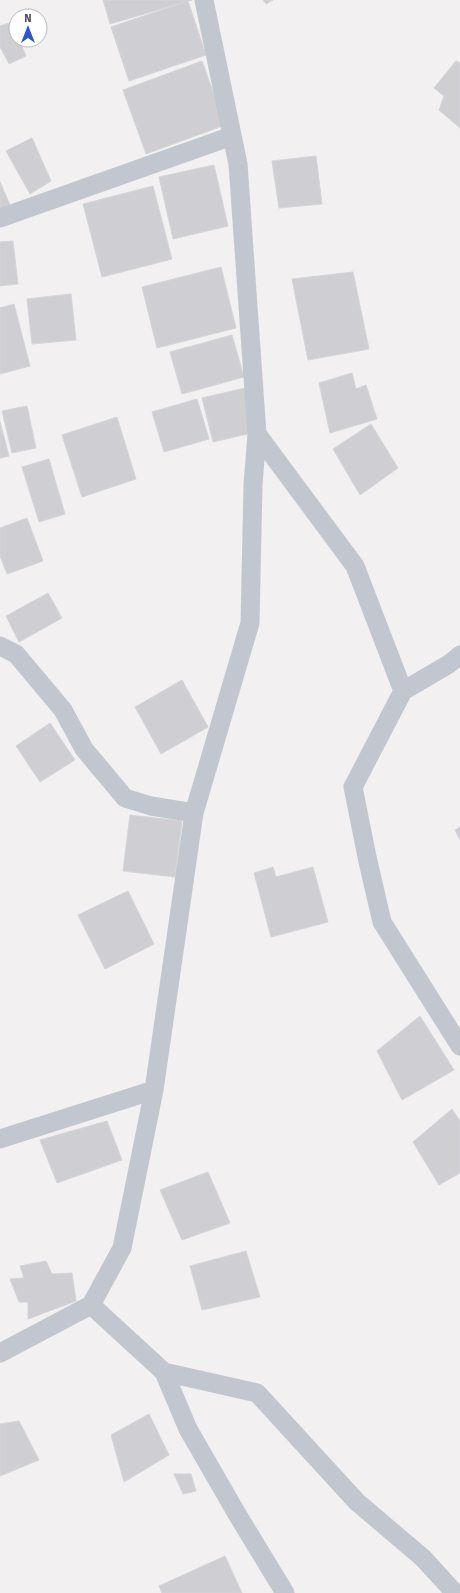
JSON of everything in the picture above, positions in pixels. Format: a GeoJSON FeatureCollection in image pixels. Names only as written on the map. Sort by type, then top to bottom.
{"type":"FeatureCollection","features":[{"type":"Feature","properties":{"kind":"street"},"geometry":{"type":"LineString","coordinates":[[0,1353],[91,1305],[122,1248],[154,1090],[194,813],[250,623],[253,486],[257,434],[238,164],[204,0]]}},
{"type":"Feature","properties":{"kind":"street"},"geometry":{"type":"LineString","coordinates":[[0,218],[232,136]]}},
{"type":"Feature","properties":{"kind":"street"},"geometry":{"type":"LineString","coordinates":[[257,434],[354,566],[403,691]]}},
{"type":"Feature","properties":{"kind":"street"},"geometry":{"type":"LineString","coordinates":[[0,646],[16,654],[63,710],[84,749],[125,798],[152,806],[194,813]]}},
{"type":"Feature","properties":{"kind":"street"},"geometry":{"type":"LineString","coordinates":[[460,655],[449,664],[403,691],[353,787],[382,922],[460,1046]]}},
{"type":"Feature","properties":{"kind":"street"},"geometry":{"type":"LineString","coordinates":[[0,1139],[154,1090]]}},
{"type":"Feature","properties":{"kind":"street"},"geometry":{"type":"LineString","coordinates":[[91,1305],[164,1372],[188,1429],[285,1593]]}},
{"type":"Feature","properties":{"kind":"street"},"geometry":{"type":"LineString","coordinates":[[164,1372],[257,1393],[357,1502],[423,1558],[455,1593]]}},
{"type":"Feature","properties":{"kind":"building"},"geometry":{"type":"Polygon","coordinates":[[[103,0],[192,0],[110,24],[103,0]]]}},
{"type":"Feature","properties":{"kind":"building"},"geometry":{"type":"Polygon","coordinates":[[[263,0],[273,0],[266,4],[263,0]]]}},
{"type":"Feature","properties":{"kind":"building"},"geometry":{"type":"Polygon","coordinates":[[[188,1],[206,55],[129,81],[111,27],[188,1]]]}},
{"type":"Feature","properties":{"kind":"building"},"geometry":{"type":"Polygon","coordinates":[[[8,23],[8,48],[22,48],[26,56],[9,64],[0,47],[0,26],[8,23]]]}},
{"type":"Feature","properties":{"kind":"building"},"geometry":{"type":"Polygon","coordinates":[[[202,61],[225,125],[146,154],[123,90],[202,61]]]}},
{"type":"Feature","properties":{"kind":"building"},"geometry":{"type":"Polygon","coordinates":[[[456,61],[460,63],[460,128],[439,110],[444,96],[434,88],[456,61]]]}},
{"type":"Feature","properties":{"kind":"building"},"geometry":{"type":"Polygon","coordinates":[[[32,138],[51,181],[30,194],[6,151],[32,138]]]}},
{"type":"Feature","properties":{"kind":"building"},"geometry":{"type":"Polygon","coordinates":[[[316,156],[322,204],[279,208],[272,161],[316,156]]]}},
{"type":"Feature","properties":{"kind":"building"},"geometry":{"type":"Polygon","coordinates":[[[214,165],[228,226],[173,239],[159,177],[214,165]]]}},
{"type":"Feature","properties":{"kind":"building"},"geometry":{"type":"Polygon","coordinates":[[[0,182],[10,205],[0,209],[0,182]]]}},
{"type":"Feature","properties":{"kind":"building"},"geometry":{"type":"Polygon","coordinates":[[[153,186],[172,259],[102,277],[83,204],[153,186]]]}},
{"type":"Feature","properties":{"kind":"building"},"geometry":{"type":"Polygon","coordinates":[[[13,241],[18,284],[0,286],[0,242],[13,241]]]}},
{"type":"Feature","properties":{"kind":"building"},"geometry":{"type":"Polygon","coordinates":[[[221,267],[236,328],[157,348],[142,287],[221,267]]]}},
{"type":"Feature","properties":{"kind":"building"},"geometry":{"type":"Polygon","coordinates":[[[353,272],[369,349],[308,360],[292,279],[353,272]]]}},
{"type":"Feature","properties":{"kind":"building"},"geometry":{"type":"Polygon","coordinates":[[[71,294],[76,340],[32,344],[27,299],[71,294]]]}},
{"type":"Feature","properties":{"kind":"building"},"geometry":{"type":"Polygon","coordinates":[[[14,304],[30,366],[0,374],[0,308],[14,304]]]}},
{"type":"Feature","properties":{"kind":"building"},"geometry":{"type":"Polygon","coordinates":[[[232,335],[244,377],[182,394],[170,352],[232,335]]]}},
{"type":"Feature","properties":{"kind":"building"},"geometry":{"type":"Polygon","coordinates":[[[352,373],[356,389],[366,385],[377,419],[330,433],[319,383],[352,373]]]}},
{"type":"Feature","properties":{"kind":"building"},"geometry":{"type":"Polygon","coordinates":[[[245,388],[256,432],[213,442],[202,398],[245,388]]]}},
{"type":"Feature","properties":{"kind":"building"},"geometry":{"type":"Polygon","coordinates":[[[197,399],[209,439],[164,452],[152,412],[197,399]]]}},
{"type":"Feature","properties":{"kind":"building"},"geometry":{"type":"Polygon","coordinates":[[[27,406],[36,448],[12,453],[2,411],[27,406]]]}},
{"type":"Feature","properties":{"kind":"building"},"geometry":{"type":"Polygon","coordinates":[[[117,417],[136,479],[82,497],[62,435],[117,417]]]}},
{"type":"Feature","properties":{"kind":"building"},"geometry":{"type":"Polygon","coordinates":[[[0,422],[9,456],[0,458],[0,422]]]}},
{"type":"Feature","properties":{"kind":"building"},"geometry":{"type":"Polygon","coordinates":[[[371,424],[398,468],[360,495],[333,449],[371,424]]]}},
{"type":"Feature","properties":{"kind":"building"},"geometry":{"type":"Polygon","coordinates":[[[49,459],[65,514],[39,522],[22,467],[49,459]]]}},
{"type":"Feature","properties":{"kind":"building"},"geometry":{"type":"Polygon","coordinates":[[[27,518],[43,561],[7,574],[0,556],[0,528],[27,518]]]}},
{"type":"Feature","properties":{"kind":"building"},"geometry":{"type":"Polygon","coordinates":[[[48,593],[62,618],[19,642],[6,616],[48,593]]]}},
{"type":"Feature","properties":{"kind":"building"},"geometry":{"type":"Polygon","coordinates":[[[182,680],[208,727],[161,754],[135,707],[182,680]]]}},
{"type":"Feature","properties":{"kind":"building"},"geometry":{"type":"Polygon","coordinates":[[[50,723],[75,760],[40,782],[16,746],[50,723]]]}},
{"type":"Feature","properties":{"kind":"building"},"geometry":{"type":"Polygon","coordinates":[[[130,815],[182,821],[175,877],[123,871],[130,815]]]}},
{"type":"Feature","properties":{"kind":"building"},"geometry":{"type":"Polygon","coordinates":[[[460,827],[460,840],[455,830],[460,827]]]}},
{"type":"Feature","properties":{"kind":"building"},"geometry":{"type":"Polygon","coordinates":[[[273,867],[276,877],[313,867],[328,922],[271,937],[254,873],[273,867]]]}},
{"type":"Feature","properties":{"kind":"building"},"geometry":{"type":"Polygon","coordinates":[[[128,891],[154,944],[105,969],[78,915],[128,891]]]}},
{"type":"Feature","properties":{"kind":"building"},"geometry":{"type":"Polygon","coordinates":[[[420,1016],[454,1070],[402,1100],[377,1051],[420,1016]]]}},
{"type":"Feature","properties":{"kind":"building"},"geometry":{"type":"Polygon","coordinates":[[[452,1109],[460,1121],[460,1173],[439,1185],[413,1142],[452,1109]]]}},
{"type":"Feature","properties":{"kind":"building"},"geometry":{"type":"Polygon","coordinates":[[[107,1121],[122,1160],[57,1183],[40,1140],[107,1121]]]}},
{"type":"Feature","properties":{"kind":"building"},"geometry":{"type":"Polygon","coordinates":[[[208,1172],[230,1223],[182,1240],[160,1190],[208,1172]]]}},
{"type":"Feature","properties":{"kind":"building"},"geometry":{"type":"Polygon","coordinates":[[[246,1251],[260,1297],[202,1310],[190,1266],[246,1251]]]}},
{"type":"Feature","properties":{"kind":"building"},"geometry":{"type":"Polygon","coordinates":[[[46,1261],[52,1274],[72,1273],[76,1301],[28,1319],[28,1302],[19,1302],[10,1279],[24,1278],[20,1266],[46,1261]]]}},
{"type":"Feature","properties":{"kind":"building"},"geometry":{"type":"Polygon","coordinates":[[[149,1414],[169,1455],[124,1482],[111,1435],[149,1414]]]}},
{"type":"Feature","properties":{"kind":"building"},"geometry":{"type":"Polygon","coordinates":[[[19,1421],[39,1460],[0,1476],[0,1424],[19,1421]]]}},
{"type":"Feature","properties":{"kind":"building"},"geometry":{"type":"Polygon","coordinates":[[[174,1474],[191,1474],[196,1491],[183,1494],[174,1474]]]}},
{"type":"Feature","properties":{"kind":"building"},"geometry":{"type":"Polygon","coordinates":[[[225,1556],[242,1593],[162,1593],[159,1586],[225,1556]]]}}]}
